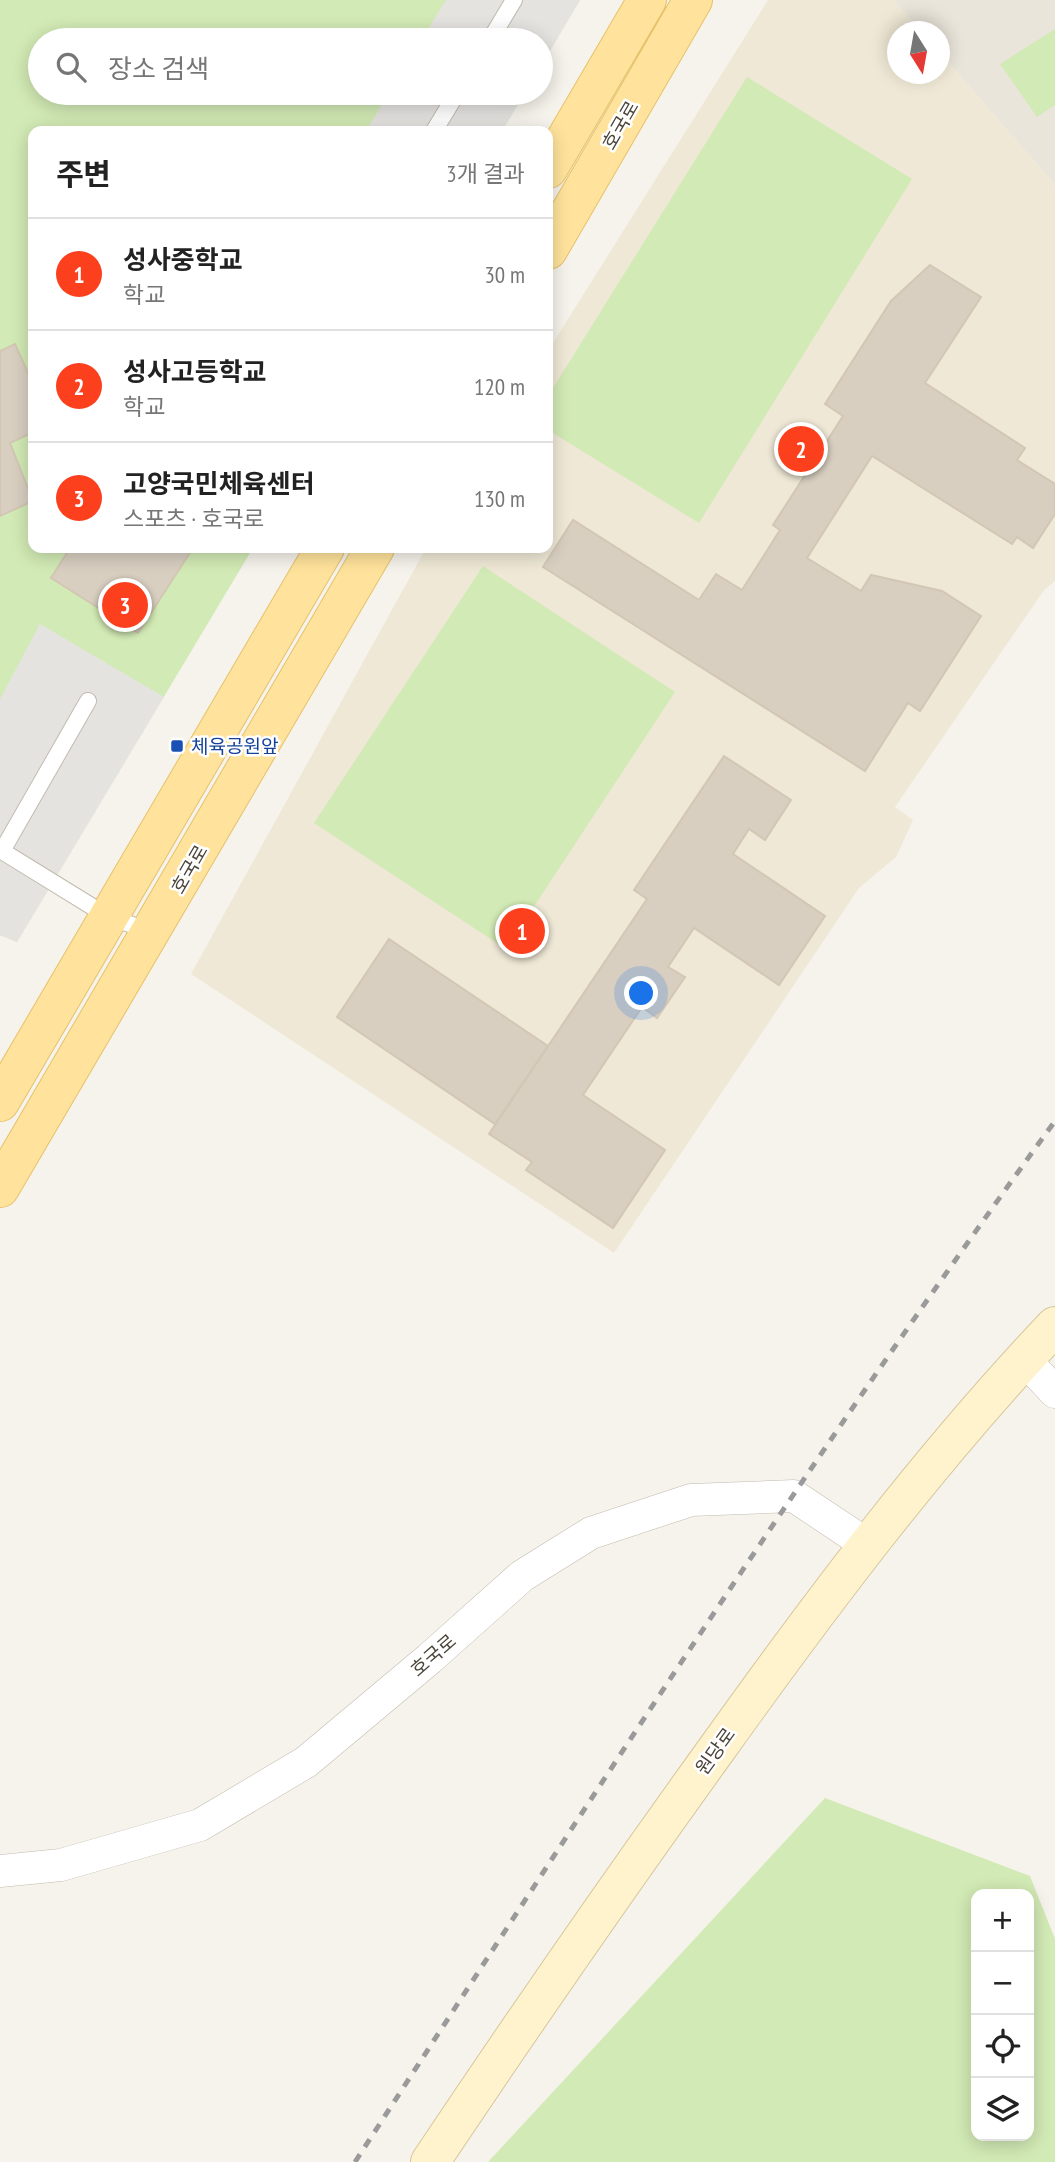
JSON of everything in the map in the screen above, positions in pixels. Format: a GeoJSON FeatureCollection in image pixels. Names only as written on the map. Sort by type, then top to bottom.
{"type":"FeatureCollection","features":[{"type":"Feature","properties":{"kind":"main road","name":"호국로"},"geometry":{"type":"LineString","coordinates":[[553,160],[647,0]]}},
{"type":"Feature","properties":{"kind":"main road","name":"호국로"},"geometry":{"type":"LineString","coordinates":[[553,241],[693,0]]}},
{"type":"Feature","properties":{"kind":"main road"},"geometry":{"type":"LineString","coordinates":[[0,1102],[323,553]]}},
{"type":"Feature","properties":{"kind":"main road","name":"호국로"},"geometry":{"type":"LineString","coordinates":[[0,1188],[372,553]]}},
{"type":"Feature","properties":{"kind":"main road","name":"원당로"},"geometry":{"type":"LineString","coordinates":[[430,2162],[576,1945],[866,1544],[991,1394],[1055,1326]]}},
{"type":"Feature","properties":{"kind":"street"},"geometry":{"type":"LineString","coordinates":[[1024,1359],[1055,1392]]}},
{"type":"Feature","properties":{"kind":"street","name":"호국로"},"geometry":{"type":"LineString","coordinates":[[0,1871],[61,1864],[200,1825],[306,1762],[429,1659],[522,1576],[591,1533],[691,1500],[794,1496],[866,1544]]}},
{"type":"Feature","properties":{"kind":"lane"},"geometry":{"type":"LineString","coordinates":[[497,28],[514,0]]}},
{"type":"Feature","properties":{"kind":"lane"},"geometry":{"type":"LineString","coordinates":[[437,126],[450,105]]}},
{"type":"Feature","properties":{"kind":"lane"},"geometry":{"type":"LineString","coordinates":[[88,701],[2,851],[109,917],[152,932]]}},
{"type":"Feature","properties":{"kind":"shaded area"},"geometry":{"type":"Polygon","coordinates":[[[446,0],[580,0],[553,46],[553,28],[428,28],[446,0]]]}},
{"type":"Feature","properties":{"kind":"shaded area"},"geometry":{"type":"Polygon","coordinates":[[[768,0],[893,0],[912,21],[887,21],[887,84],[950,84],[950,64],[1055,185],[1055,581],[1044,590],[895,807],[913,820],[896,857],[859,888],[614,1253],[191,974],[423,553],[553,553],[553,343],[768,0]]]}},
{"type":"Feature","properties":{"kind":"shaded area"},"geometry":{"type":"Polygon","coordinates":[[[893,0],[1055,0],[1055,185],[950,64],[950,21],[912,21],[893,0]]]}},
{"type":"Feature","properties":{"kind":"shaded area"},"geometry":{"type":"Polygon","coordinates":[[[382,105],[518,105],[505,126],[369,126],[382,105]]]}},
{"type":"Feature","properties":{"kind":"shaded area"},"geometry":{"type":"Polygon","coordinates":[[[40,624],[164,697],[17,942],[0,935],[0,699],[40,624]]]}},
{"type":"Feature","properties":{"kind":"green space"},"geometry":{"type":"Polygon","coordinates":[[[0,0],[580,0],[553,46],[553,28],[28,28],[28,105],[518,105],[505,126],[28,126],[28,553],[250,553],[17,942],[0,935],[0,0]]]}},
{"type":"Feature","properties":{"kind":"green space"},"geometry":{"type":"Polygon","coordinates":[[[1055,29],[1055,105],[1037,117],[1000,64],[1055,29]]]}},
{"type":"Feature","properties":{"kind":"green space"},"geometry":{"type":"Polygon","coordinates":[[[747,77],[912,179],[699,523],[553,433],[553,388],[747,77]]]}},
{"type":"Feature","properties":{"kind":"green space"},"geometry":{"type":"Polygon","coordinates":[[[483,566],[675,692],[506,949],[314,823],[483,566]]]}},
{"type":"Feature","properties":{"kind":"green space"},"geometry":{"type":"Polygon","coordinates":[[[825,1798],[1030,1876],[1055,1939],[1055,2162],[488,2162],[825,1798]]]}},
{"type":"Feature","properties":{"kind":"building"},"geometry":{"type":"Polygon","coordinates":[[[930,265],[981,297],[925,383],[1025,448],[1017,460],[1055,484],[1055,514],[1033,548],[1017,537],[1012,544],[872,456],[807,558],[861,591],[871,575],[942,591],[981,616],[920,711],[908,703],[865,771],[543,567],[573,520],[699,600],[716,574],[742,590],[780,530],[773,525],[843,416],[825,404],[891,301],[930,265]]]}},
{"type":"Feature","properties":{"kind":"building"},"geometry":{"type":"Polygon","coordinates":[[[15,344],[28,373],[28,434],[10,443],[28,488],[28,503],[0,516],[0,351],[15,344]]]}},
{"type":"Feature","properties":{"kind":"building"},"geometry":{"type":"Polygon","coordinates":[[[67,553],[190,553],[138,633],[51,578],[67,553]]]}},
{"type":"Feature","properties":{"kind":"building"},"geometry":{"type":"Polygon","coordinates":[[[724,756],[791,800],[765,840],[749,829],[733,854],[825,916],[779,985],[694,928],[668,967],[685,977],[657,1018],[642,1007],[583,1095],[665,1150],[613,1228],[526,1170],[532,1162],[489,1134],[647,899],[634,890],[724,756]]]}},
{"type":"Feature","properties":{"kind":"building"},"geometry":{"type":"Polygon","coordinates":[[[389,939],[548,1046],[495,1124],[337,1017],[389,939]]]}},
{"type":"Feature","properties":{"kind":"railway"},"geometry":{"type":"LineString","coordinates":[[355,2162],[612,1767],[786,1506],[1055,1121]]}},
{"type":"Feature","properties":{"kind":"place","name":"성사고등학교"},"geometry":{"type":"Point","coordinates":[801,449]}},
{"type":"Feature","properties":{"kind":"place","name":"고양국민체육센터"},"geometry":{"type":"Point","coordinates":[125,605]}},
{"type":"Feature","properties":{"kind":"place","name":"체육공원앞"},"geometry":{"type":"Point","coordinates":[177,746]}},
{"type":"Feature","properties":{"kind":"place","name":"성사중학교"},"geometry":{"type":"Point","coordinates":[522,931]}}]}
